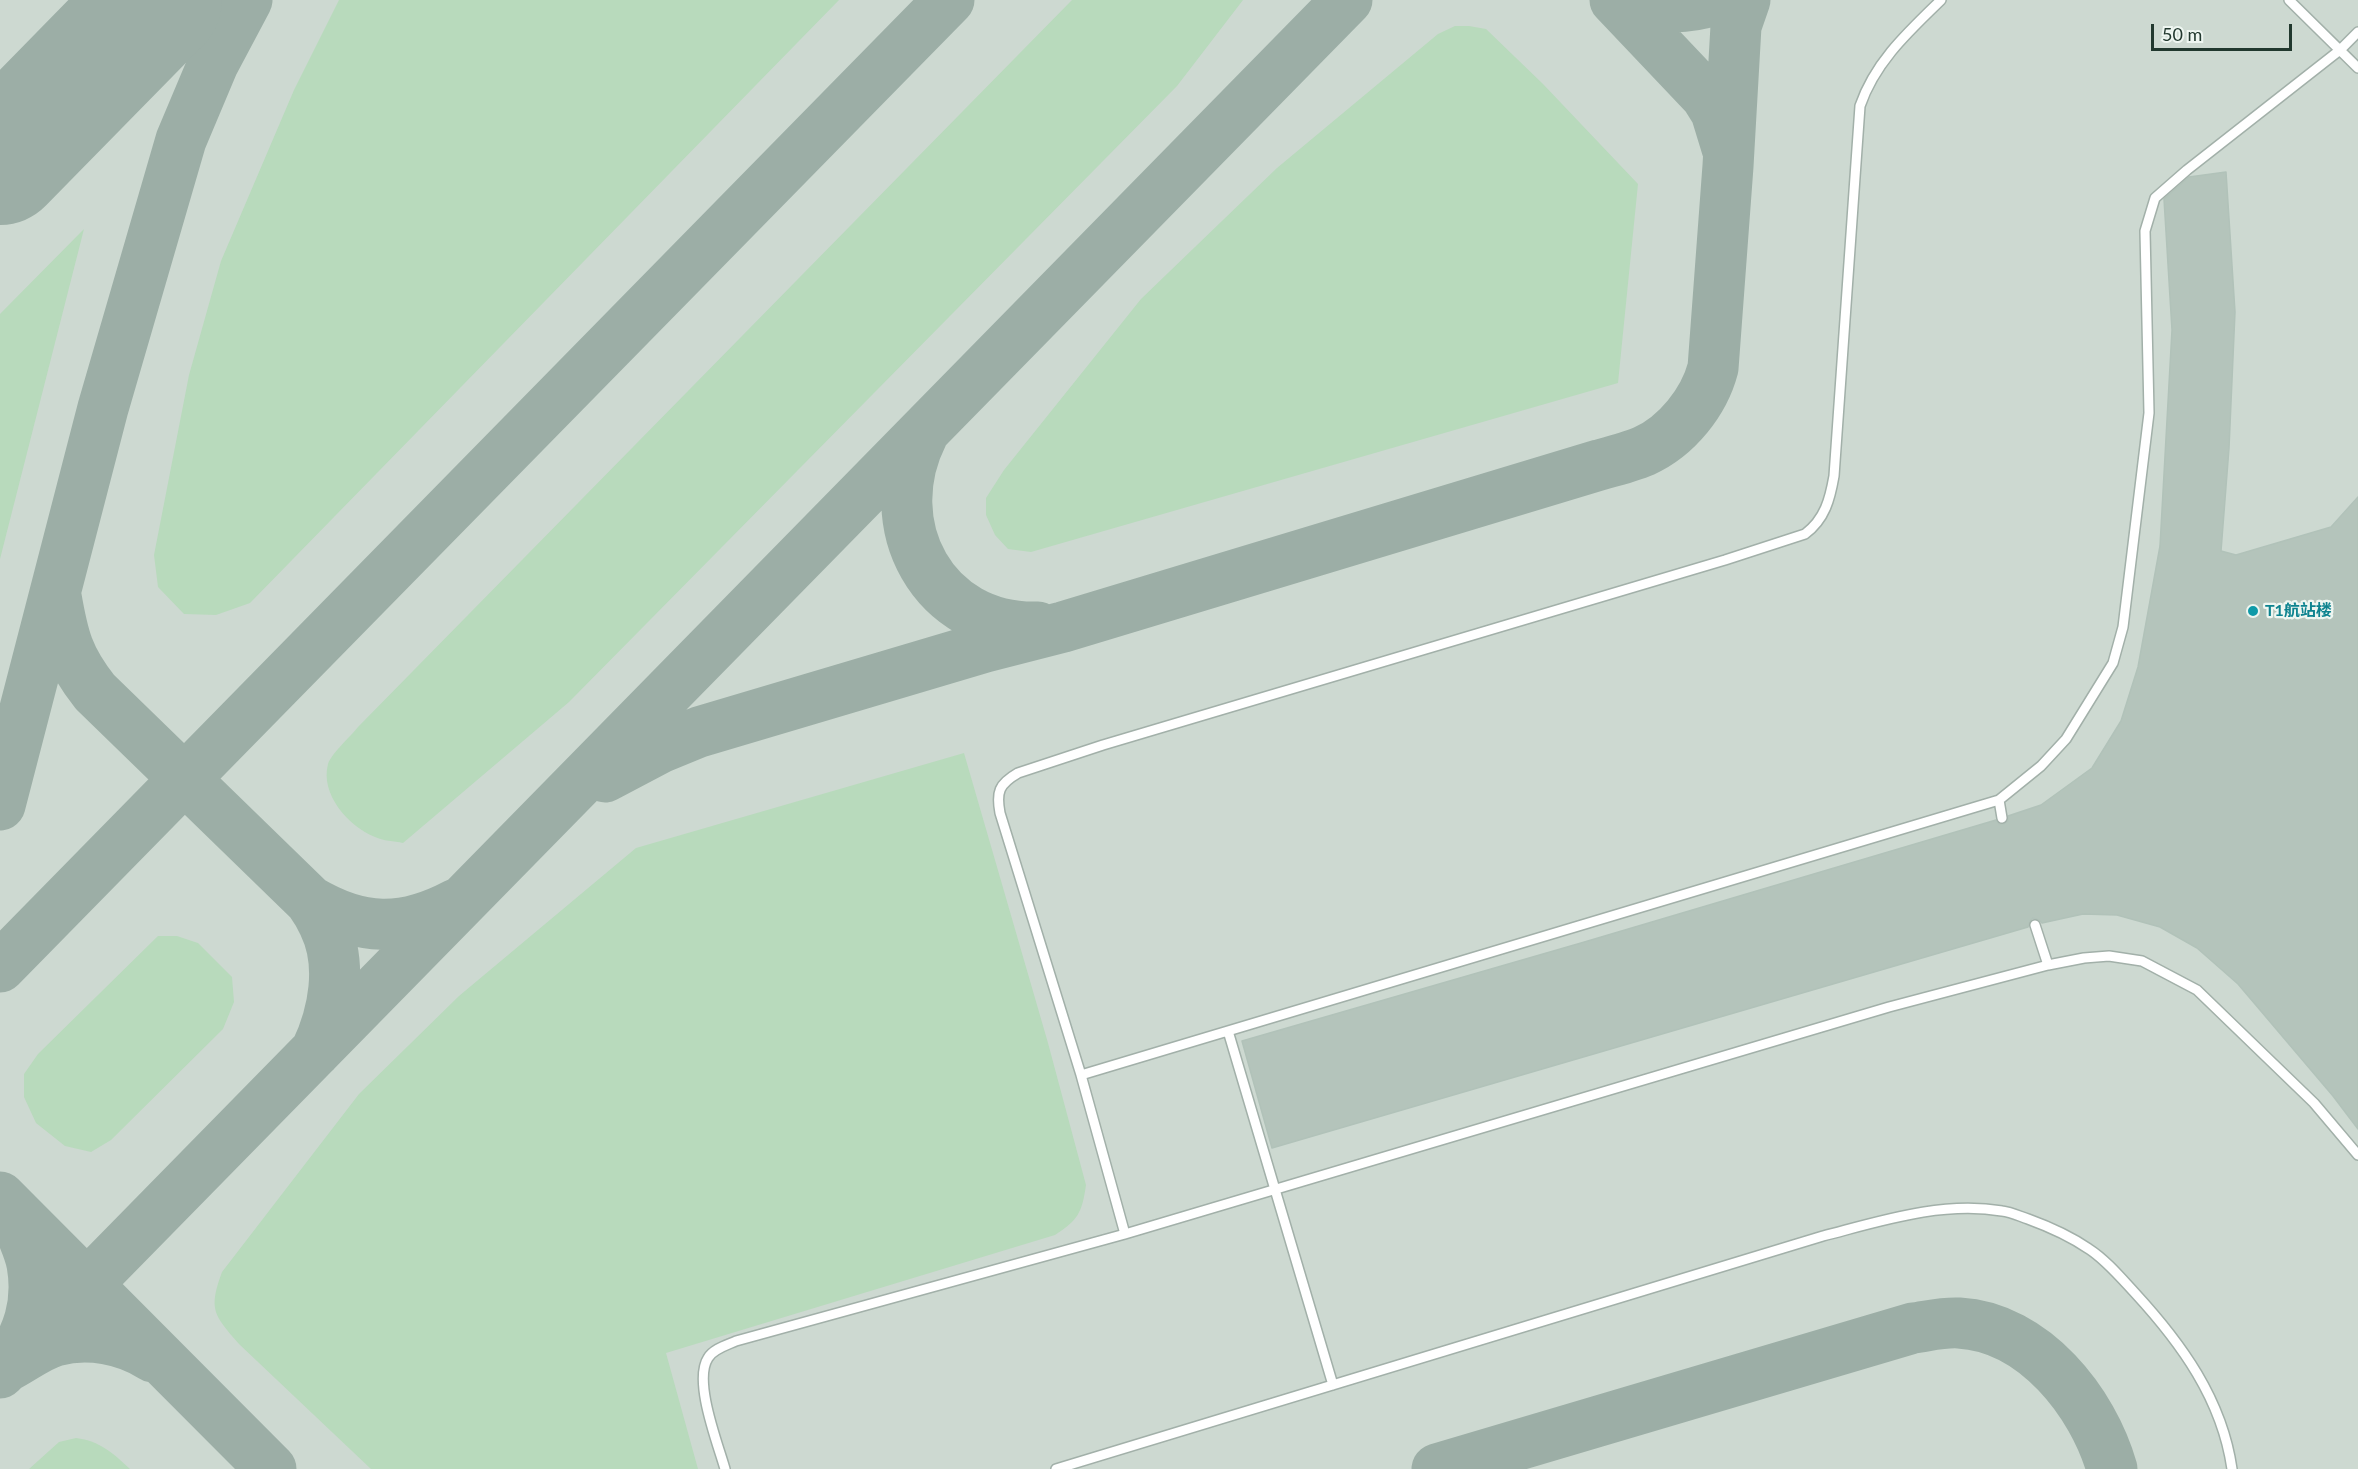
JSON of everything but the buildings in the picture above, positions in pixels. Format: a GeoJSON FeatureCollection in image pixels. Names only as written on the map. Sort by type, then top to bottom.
{"type":"FeatureCollection","features":[{"type":"Feature","properties":{"kind":"lane"},"geometry":{"type":"LineString","coordinates":[[1125,1234],[1081,1075],[1000,813],[997,801],[999,789],[1006,780],[1018,773],[1103,745],[1735,557],[1805,534],[1816,525],[1828,504],[1834,476],[1860,106],[1882,62],[1941,0]]}},
{"type":"Feature","properties":{"kind":"lane"},"geometry":{"type":"LineString","coordinates":[[2289,0],[2358,68]]}},
{"type":"Feature","properties":{"kind":"lane"},"geometry":{"type":"LineString","coordinates":[[1081,1075],[1999,800],[2041,766],[2066,739],[2113,663],[2123,627],[2150,413],[2145,231],[2155,198],[2187,170],[2340,50],[2358,32]]}},
{"type":"Feature","properties":{"kind":"lane"},"geometry":{"type":"LineString","coordinates":[[1999,800],[2002,818]]}},
{"type":"Feature","properties":{"kind":"lane"},"geometry":{"type":"LineString","coordinates":[[2035,925],[2048,965]]}},
{"type":"Feature","properties":{"kind":"lane"},"geometry":{"type":"LineString","coordinates":[[725,1469],[705,1395],[703,1374],[708,1358],[719,1348],[736,1341],[1125,1234],[1889,1007],[2048,965],[2109,956],[2142,961],[2197,990],[2314,1103],[2358,1155]]}},
{"type":"Feature","properties":{"kind":"lane"},"geometry":{"type":"LineString","coordinates":[[1228,1031],[1273,1190],[1333,1385]]}},
{"type":"Feature","properties":{"kind":"lane"},"geometry":{"type":"LineString","coordinates":[[1056,1469],[1823,1236],[1901,1216],[1948,1208],[2004,1211],[2061,1232],[2091,1250],[2117,1274],[2175,1340],[2198,1372],[2229,1451],[2232,1469]]}},
{"type":"Feature","properties":{"kind":"shaded area"},"geometry":{"type":"Polygon","coordinates":[[[0,0],[2358,0],[2358,1469],[0,1469],[0,0]]]}},
{"type":"Feature","properties":{"kind":"green space"},"geometry":{"type":"Polygon","coordinates":[[[339,0],[839,0],[250,603],[216,615],[184,614],[158,587],[154,555],[189,375],[221,261],[294,90],[339,0]]]}},
{"type":"Feature","properties":{"kind":"green space"},"geometry":{"type":"Polygon","coordinates":[[[1072,0],[1243,0],[1177,86],[569,702],[403,843],[378,838],[355,825],[338,808],[328,787],[328,764],[337,750],[1072,0]]]}},
{"type":"Feature","properties":{"kind":"green space"},"geometry":{"type":"Polygon","coordinates":[[[1455,26],[1486,29],[1543,84],[1638,184],[1618,383],[1031,552],[1008,549],[995,535],[986,515],[986,498],[1004,470],[1141,299],[1277,168],[1438,34],[1455,26]]]}},
{"type":"Feature","properties":{"kind":"green space"},"geometry":{"type":"Polygon","coordinates":[[[84,229],[0,559],[0,314],[84,229]]]}},
{"type":"Feature","properties":{"kind":"green space"},"geometry":{"type":"Polygon","coordinates":[[[964,753],[1048,1043],[1086,1185],[1078,1215],[1063,1230],[1055,1235],[666,1353],[698,1469],[371,1469],[239,1344],[224,1326],[215,1304],[215,1295],[222,1272],[359,1094],[459,996],[636,848],[964,753]]]}},
{"type":"Feature","properties":{"kind":"green space"},"geometry":{"type":"Polygon","coordinates":[[[158,936],[177,936],[198,943],[232,977],[234,1002],[223,1029],[111,1140],[91,1152],[65,1146],[36,1123],[24,1097],[24,1074],[38,1054],[158,936]]]}},
{"type":"Feature","properties":{"kind":"green space"},"geometry":{"type":"Polygon","coordinates":[[[76,1438],[106,1449],[130,1469],[29,1469],[59,1442],[76,1438]]]}},
{"type":"Feature","properties":{"kind":"taxiway"},"geometry":{"type":"LineString","coordinates":[[0,805],[103,408],[181,140],[213,64],[247,0]]}},
{"type":"Feature","properties":{"kind":"taxiway"},"geometry":{"type":"LineString","coordinates":[[0,967],[949,0]]}},
{"type":"Feature","properties":{"kind":"taxiway"},"geometry":{"type":"LineString","coordinates":[[0,1373],[1347,0]]}},
{"type":"Feature","properties":{"kind":"taxiway"},"geometry":{"type":"LineString","coordinates":[[1615,0],[1706,96],[1716,112],[1727,148]]}},
{"type":"Feature","properties":{"kind":"taxiway"},"geometry":{"type":"LineString","coordinates":[[1634,0],[1674,7],[1714,0]]}},
{"type":"Feature","properties":{"kind":"taxiway"},"geometry":{"type":"LineString","coordinates":[[605,777],[660,748],[699,732],[985,647],[1063,627],[1628,457],[1656,445],[1688,417],[1703,393],[1713,368],[1736,26],[1745,0]]}},
{"type":"Feature","properties":{"kind":"taxiway"},"geometry":{"type":"LineString","coordinates":[[923,434],[910,469],[907,503],[911,536],[924,566],[943,591],[969,611],[1001,623],[1038,627]]}},
{"type":"Feature","properties":{"kind":"taxiway"},"geometry":{"type":"LineString","coordinates":[[56,596],[68,647],[78,668],[95,692],[310,901],[347,918],[365,923],[382,924],[418,920],[456,904]]}},
{"type":"Feature","properties":{"kind":"taxiway"},"geometry":{"type":"LineString","coordinates":[[310,901],[321,918],[330,940],[335,972],[328,1021],[316,1051]]}},
{"type":"Feature","properties":{"kind":"taxiway"},"geometry":{"type":"LineString","coordinates":[[0,1197],[271,1469]]}},
{"type":"Feature","properties":{"kind":"taxiway"},"geometry":{"type":"LineString","coordinates":[[14,1215],[31,1258],[34,1292],[33,1306],[26,1331],[6,1367],[49,1343],[80,1337],[118,1342],[153,1357]]}},
{"type":"Feature","properties":{"kind":"taxiway"},"geometry":{"type":"LineString","coordinates":[[1437,1469],[1913,1328],[1953,1323],[1986,1328],[2012,1338],[2035,1353],[2056,1372],[2091,1418],[2112,1469]]}},
{"type":"Feature","properties":{"kind":"runway"},"geometry":{"type":"LineString","coordinates":[[0,161],[158,0]]}},
{"type":"Feature","properties":{"kind":"place","name":"T1航站楼"},"geometry":{"type":"Point","coordinates":[2253,611]}}]}
